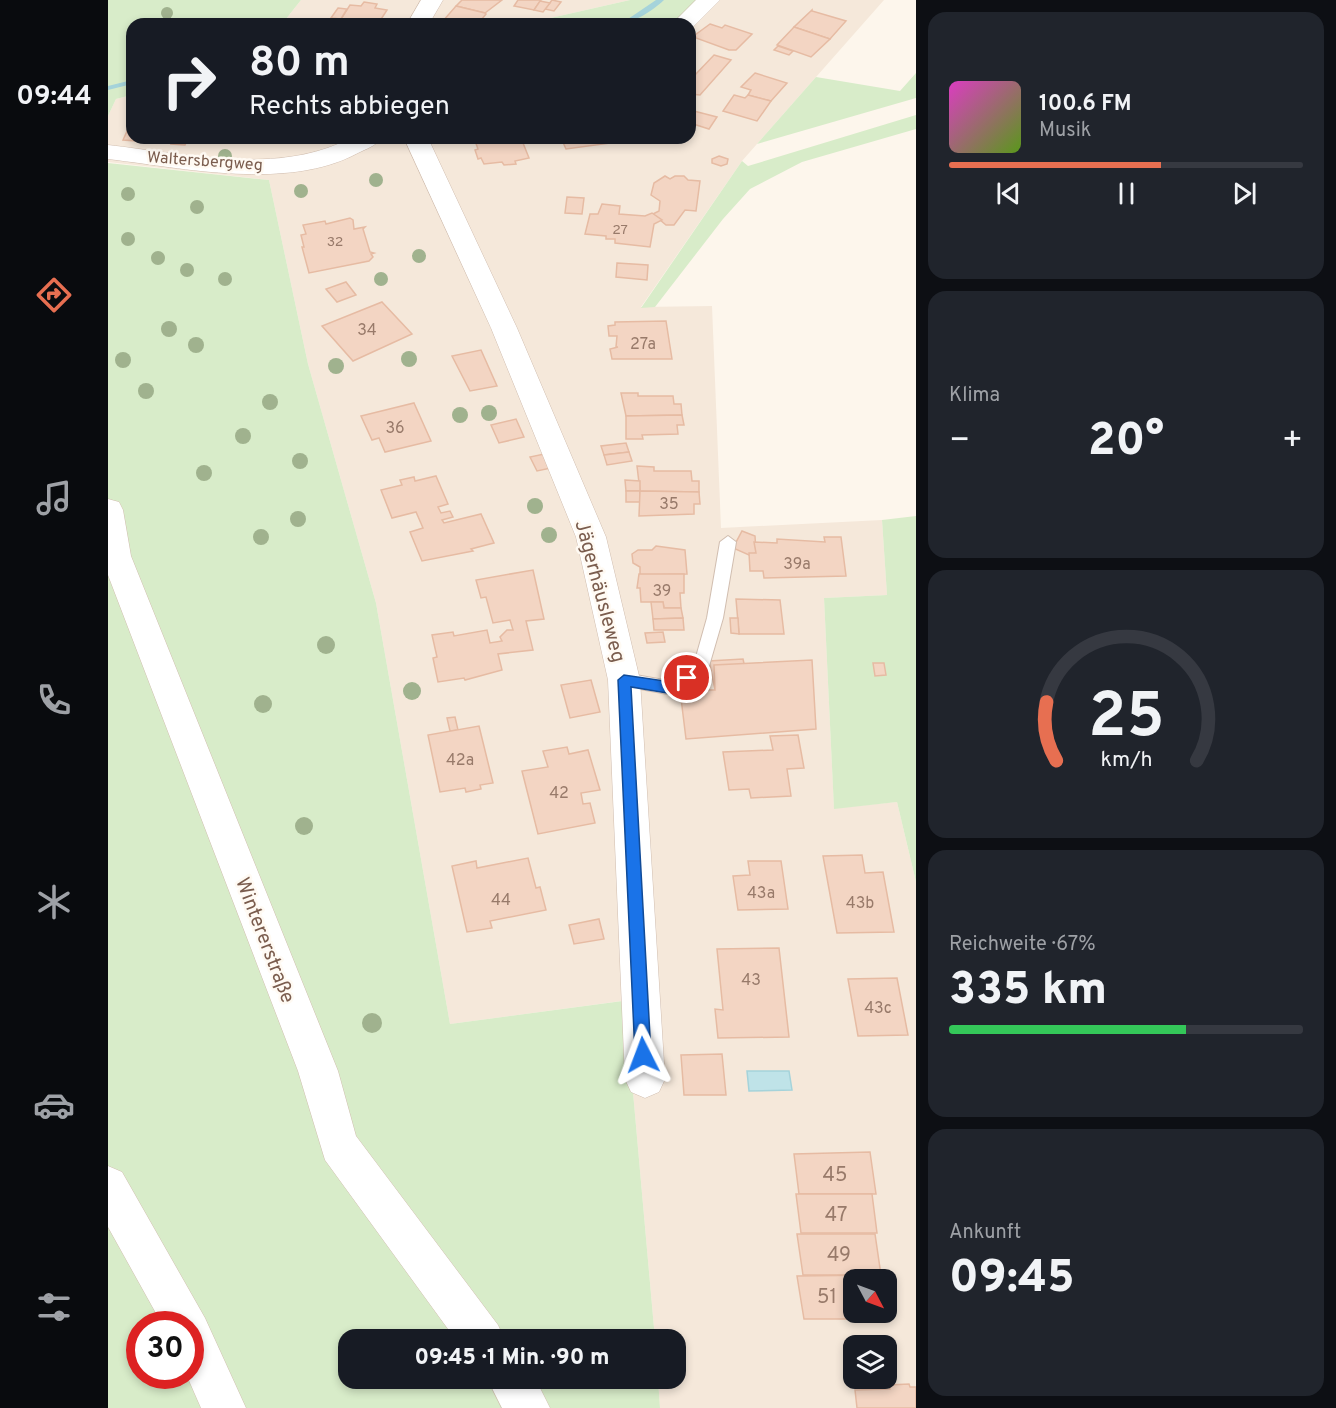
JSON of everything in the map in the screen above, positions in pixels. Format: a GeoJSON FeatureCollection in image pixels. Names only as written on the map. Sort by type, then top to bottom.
{"type":"FeatureCollection","features":[{"type":"Feature","properties":{"kind":"street"},"geometry":{"type":"LineString","coordinates":[[422,18],[432,0]]}},
{"type":"Feature","properties":{"kind":"street"},"geometry":{"type":"LineString","coordinates":[[690,18],[709,0]]}},
{"type":"Feature","properties":{"kind":"street","name":"Waltersbergweg"},"geometry":{"type":"LineString","coordinates":[[108,152],[259,167],[321,159],[354,149],[361,144]]}},
{"type":"Feature","properties":{"kind":"street","name":"Jägerhäusleweg"},"geometry":{"type":"LineString","coordinates":[[419,144],[504,328],[591,537],[624,680],[645,1079]]}},
{"type":"Feature","properties":{"kind":"street","name":"Wintererstraße"},"geometry":{"type":"LineString","coordinates":[[108,510],[116,556],[318,1071],[339,1146],[475,1329]]}},
{"type":"Feature","properties":{"kind":"street"},"geometry":{"type":"LineString","coordinates":[[108,1186],[178,1311]]}},
{"type":"Feature","properties":{"kind":"street"},"geometry":{"type":"LineString","coordinates":[[204,1364],[224,1408]]}},
{"type":"Feature","properties":{"kind":"street"},"geometry":{"type":"LineString","coordinates":[[516,1389],[528,1408]]}},
{"type":"Feature","properties":{"kind":"lane"},"geometry":{"type":"LineString","coordinates":[[624,680],[673,688],[701,668],[715,618],[728,542]]}},
{"type":"Feature","properties":{"kind":"shaded area"},"geometry":{"type":"Polygon","coordinates":[[[301,0],[630,0],[550,18],[287,18],[301,0]]]}},
{"type":"Feature","properties":{"kind":"shaded area"},"geometry":{"type":"Polygon","coordinates":[[[706,0],[884,0],[742,161],[641,307],[712,306],[721,528],[882,520],[887,595],[824,598],[834,808],[897,802],[916,882],[916,1408],[660,1408],[659,1389],[686,1389],[686,1329],[654,1329],[632,1081],[629,1000],[450,1024],[376,603],[308,364],[269,180],[108,162],[108,116],[116,99],[126,96],[126,144],[696,144],[696,18],[694,18],[706,0]]]}},
{"type":"Feature","properties":{"kind":"green space"},"geometry":{"type":"Polygon","coordinates":[[[108,0],[301,0],[287,18],[126,18],[126,96],[116,99],[108,116],[108,0]]]}},
{"type":"Feature","properties":{"kind":"green space"},"geometry":{"type":"Polygon","coordinates":[[[630,0],[706,0],[686,18],[550,18],[630,0]]]}},
{"type":"Feature","properties":{"kind":"green space"},"geometry":{"type":"Polygon","coordinates":[[[916,73],[916,98],[757,144],[816,77],[900,91],[916,73]]]}},
{"type":"Feature","properties":{"kind":"green space"},"geometry":{"type":"Polygon","coordinates":[[[916,115],[916,129],[802,162],[750,189],[723,219],[655,307],[641,308],[742,161],[748,166],[916,115]]]}},
{"type":"Feature","properties":{"kind":"green space"},"geometry":{"type":"Polygon","coordinates":[[[108,163],[269,180],[308,364],[376,603],[450,1024],[630,1000],[632,1081],[654,1329],[338,1329],[338,1389],[659,1389],[660,1408],[108,1408],[108,163]]]}},
{"type":"Feature","properties":{"kind":"green space"},"geometry":{"type":"Polygon","coordinates":[[[916,516],[916,882],[897,802],[834,809],[824,598],[887,595],[882,520],[916,516]]]}},
{"type":"Feature","properties":{"kind":"water"},"geometry":{"type":"Polygon","coordinates":[[[747,1071],[789,1071],[792,1090],[749,1091],[747,1071]]]}},
{"type":"Feature","properties":{"kind":"building"},"geometry":{"type":"Polygon","coordinates":[[[462,0],[502,0],[485,13],[456,6],[462,0]]]}},
{"type":"Feature","properties":{"kind":"building"},"geometry":{"type":"Polygon","coordinates":[[[518,0],[541,0],[534,10],[514,6],[518,0]]]}},
{"type":"Feature","properties":{"kind":"building"},"geometry":{"type":"Polygon","coordinates":[[[552,0],[561,2],[554,11],[545,9],[552,0]]]}},
{"type":"Feature","properties":{"kind":"building"},"geometry":{"type":"Polygon","coordinates":[[[540,1],[550,3],[543,12],[534,10],[540,1]]]}},
{"type":"Feature","properties":{"kind":"building"},"geometry":{"type":"Polygon","coordinates":[[[364,2],[377,4],[375,8],[387,10],[382,18],[342,18],[350,5],[361,6],[364,2]]]}},
{"type":"Feature","properties":{"kind":"building"},"geometry":{"type":"Polygon","coordinates":[[[456,6],[486,14],[483,18],[446,18],[456,6]]]}},
{"type":"Feature","properties":{"kind":"building"},"geometry":{"type":"Polygon","coordinates":[[[338,8],[347,9],[342,18],[331,18],[338,8]]]}},
{"type":"Feature","properties":{"kind":"building"},"geometry":{"type":"Polygon","coordinates":[[[812,10],[846,21],[830,39],[794,27],[812,10]]]}},
{"type":"Feature","properties":{"kind":"building"},"geometry":{"type":"Polygon","coordinates":[[[710,24],[722,28],[725,25],[752,34],[736,50],[729,50],[696,38],[696,34],[710,24]]]}},
{"type":"Feature","properties":{"kind":"building"},"geometry":{"type":"Polygon","coordinates":[[[794,27],[830,39],[811,57],[777,45],[794,27]]]}},
{"type":"Feature","properties":{"kind":"building"},"geometry":{"type":"Polygon","coordinates":[[[778,46],[793,51],[789,55],[774,50],[778,46]]]}},
{"type":"Feature","properties":{"kind":"building"},"geometry":{"type":"Polygon","coordinates":[[[714,55],[731,60],[700,95],[696,95],[696,74],[714,55]]]}},
{"type":"Feature","properties":{"kind":"building"},"geometry":{"type":"Polygon","coordinates":[[[755,73],[787,83],[771,101],[748,95],[751,90],[741,87],[755,73]]]}},
{"type":"Feature","properties":{"kind":"building"},"geometry":{"type":"Polygon","coordinates":[[[734,95],[745,98],[748,95],[771,101],[757,121],[723,111],[734,95]]]}},
{"type":"Feature","properties":{"kind":"building"},"geometry":{"type":"Polygon","coordinates":[[[696,112],[717,117],[709,129],[696,125],[696,112]]]}},
{"type":"Feature","properties":{"kind":"building"},"geometry":{"type":"Polygon","coordinates":[[[476,144],[523,144],[529,158],[515,161],[516,164],[504,165],[502,162],[484,164],[481,158],[478,159],[475,150],[478,149],[476,144]]]}},
{"type":"Feature","properties":{"kind":"building"},"geometry":{"type":"Polygon","coordinates":[[[564,144],[604,144],[566,149],[564,144]]]}},
{"type":"Feature","properties":{"kind":"building"},"geometry":{"type":"Polygon","coordinates":[[[719,156],[728,159],[727,164],[721,166],[712,163],[712,159],[719,156]]]}},
{"type":"Feature","properties":{"kind":"building"},"geometry":{"type":"Polygon","coordinates":[[[665,176],[670,179],[675,176],[684,176],[688,180],[700,181],[696,211],[685,210],[674,225],[666,225],[653,214],[659,211],[660,201],[651,195],[654,183],[665,176]]]}},
{"type":"Feature","properties":{"kind":"building"},"geometry":{"type":"Polygon","coordinates":[[[567,197],[584,198],[582,214],[565,213],[567,197]]]}},
{"type":"Feature","properties":{"kind":"building"},"geometry":{"type":"Polygon","coordinates":[[[602,204],[620,206],[619,214],[645,216],[652,213],[662,220],[654,224],[650,247],[615,243],[615,239],[606,239],[606,236],[585,234],[590,214],[598,214],[602,204]]]}},
{"type":"Feature","properties":{"kind":"building"},"geometry":{"type":"Polygon","coordinates":[[[350,218],[353,220],[354,229],[365,227],[363,229],[370,252],[374,253],[371,254],[373,257],[369,261],[309,273],[302,247],[304,247],[301,235],[306,234],[303,225],[325,221],[326,224],[350,218]]]}},
{"type":"Feature","properties":{"kind":"building"},"geometry":{"type":"Polygon","coordinates":[[[617,263],[648,265],[647,280],[616,277],[617,263]]]}},
{"type":"Feature","properties":{"kind":"building"},"geometry":{"type":"Polygon","coordinates":[[[346,282],[356,295],[337,302],[326,289],[346,282]]]}},
{"type":"Feature","properties":{"kind":"building"},"geometry":{"type":"Polygon","coordinates":[[[382,302],[412,334],[353,361],[322,326],[382,302]]]}},
{"type":"Feature","properties":{"kind":"building"},"geometry":{"type":"Polygon","coordinates":[[[666,321],[672,359],[612,359],[610,349],[618,347],[616,347],[617,336],[609,336],[608,326],[615,325],[615,322],[666,321]]]}},
{"type":"Feature","properties":{"kind":"building"},"geometry":{"type":"Polygon","coordinates":[[[481,350],[497,386],[470,391],[452,356],[481,350]]]}},
{"type":"Feature","properties":{"kind":"building"},"geometry":{"type":"Polygon","coordinates":[[[621,393],[638,393],[638,396],[673,396],[674,404],[681,404],[682,415],[626,416],[621,393]]]}},
{"type":"Feature","properties":{"kind":"building"},"geometry":{"type":"Polygon","coordinates":[[[414,403],[431,441],[385,452],[379,438],[372,440],[361,416],[414,403]]]}},
{"type":"Feature","properties":{"kind":"building"},"geometry":{"type":"Polygon","coordinates":[[[682,415],[684,425],[677,425],[678,434],[642,435],[643,439],[626,439],[626,416],[682,415]]]}},
{"type":"Feature","properties":{"kind":"building"},"geometry":{"type":"Polygon","coordinates":[[[516,419],[524,437],[499,443],[491,425],[516,419]]]}},
{"type":"Feature","properties":{"kind":"building"},"geometry":{"type":"Polygon","coordinates":[[[626,443],[629,452],[604,455],[601,446],[626,443]]]}},
{"type":"Feature","properties":{"kind":"building"},"geometry":{"type":"Polygon","coordinates":[[[629,452],[632,461],[607,465],[604,455],[629,452]]]}},
{"type":"Feature","properties":{"kind":"building"},"geometry":{"type":"Polygon","coordinates":[[[544,454],[551,468],[537,471],[530,457],[544,454]]]}},
{"type":"Feature","properties":{"kind":"building"},"geometry":{"type":"Polygon","coordinates":[[[637,466],[654,467],[654,471],[691,471],[692,481],[699,481],[699,492],[640,491],[637,466]]]}},
{"type":"Feature","properties":{"kind":"building"},"geometry":{"type":"Polygon","coordinates":[[[436,476],[448,504],[438,507],[441,513],[450,511],[453,517],[442,520],[444,523],[481,514],[494,543],[471,549],[473,551],[422,561],[410,532],[423,528],[416,512],[392,518],[381,490],[402,485],[400,480],[414,477],[415,481],[436,476]]]}},
{"type":"Feature","properties":{"kind":"building"},"geometry":{"type":"Polygon","coordinates":[[[625,480],[640,481],[640,491],[626,491],[625,480]]]}},
{"type":"Feature","properties":{"kind":"building"},"geometry":{"type":"Polygon","coordinates":[[[626,491],[640,491],[641,502],[626,502],[626,491]]]}},
{"type":"Feature","properties":{"kind":"building"},"geometry":{"type":"Polygon","coordinates":[[[640,491],[699,492],[700,504],[694,504],[694,514],[639,516],[640,491]]]}},
{"type":"Feature","properties":{"kind":"building"},"geometry":{"type":"Polygon","coordinates":[[[742,531],[755,536],[756,553],[749,555],[733,548],[742,531]]]}},
{"type":"Feature","properties":{"kind":"building"},"geometry":{"type":"Polygon","coordinates":[[[824,537],[841,537],[846,576],[764,578],[763,571],[750,571],[749,553],[756,553],[754,542],[777,543],[777,539],[825,542],[824,537]]]}},
{"type":"Feature","properties":{"kind":"building"},"geometry":{"type":"Polygon","coordinates":[[[656,546],[685,550],[687,574],[640,575],[640,567],[633,563],[632,554],[638,550],[652,550],[656,546]]]}},
{"type":"Feature","properties":{"kind":"building"},"geometry":{"type":"Polygon","coordinates":[[[533,570],[544,619],[526,621],[533,650],[498,654],[502,670],[465,680],[464,678],[438,682],[433,658],[437,657],[432,635],[453,632],[454,636],[487,630],[490,643],[502,641],[500,637],[507,630],[513,630],[510,620],[493,623],[486,597],[481,598],[476,580],[533,570]]]}},
{"type":"Feature","properties":{"kind":"building"},"geometry":{"type":"Polygon","coordinates":[[[639,574],[684,574],[684,593],[680,593],[681,608],[664,608],[663,602],[641,602],[640,588],[637,588],[639,574]]]}},
{"type":"Feature","properties":{"kind":"building"},"geometry":{"type":"Polygon","coordinates":[[[736,599],[780,600],[784,634],[739,634],[736,599]]]}},
{"type":"Feature","properties":{"kind":"building"},"geometry":{"type":"Polygon","coordinates":[[[651,602],[663,602],[664,608],[681,608],[683,618],[653,619],[651,602]]]}},
{"type":"Feature","properties":{"kind":"building"},"geometry":{"type":"Polygon","coordinates":[[[683,618],[684,630],[654,630],[653,619],[683,618]]]}},
{"type":"Feature","properties":{"kind":"building"},"geometry":{"type":"Polygon","coordinates":[[[730,618],[738,618],[739,634],[731,633],[730,618]]]}},
{"type":"Feature","properties":{"kind":"building"},"geometry":{"type":"Polygon","coordinates":[[[663,632],[665,642],[647,643],[645,633],[663,632]]]}},
{"type":"Feature","properties":{"kind":"building"},"geometry":{"type":"Polygon","coordinates":[[[743,659],[749,686],[715,690],[709,661],[743,659]]]}},
{"type":"Feature","properties":{"kind":"building"},"geometry":{"type":"Polygon","coordinates":[[[812,660],[816,729],[686,739],[680,690],[715,690],[714,665],[812,660]]]}},
{"type":"Feature","properties":{"kind":"building"},"geometry":{"type":"Polygon","coordinates":[[[873,663],[884,663],[886,675],[875,676],[873,663]]]}},
{"type":"Feature","properties":{"kind":"building"},"geometry":{"type":"Polygon","coordinates":[[[591,680],[600,712],[570,718],[561,685],[591,680]]]}},
{"type":"Feature","properties":{"kind":"building"},"geometry":{"type":"Polygon","coordinates":[[[455,717],[458,730],[450,731],[447,718],[455,717]]]}},
{"type":"Feature","properties":{"kind":"building"},"geometry":{"type":"Polygon","coordinates":[[[479,726],[493,783],[480,785],[481,789],[466,792],[465,788],[440,792],[428,735],[479,726]]]}},
{"type":"Feature","properties":{"kind":"building"},"geometry":{"type":"Polygon","coordinates":[[[798,735],[804,768],[787,769],[791,796],[751,798],[749,789],[729,790],[723,752],[773,750],[770,736],[798,735]]]}},
{"type":"Feature","properties":{"kind":"building"},"geometry":{"type":"Polygon","coordinates":[[[567,747],[569,754],[588,750],[600,790],[581,793],[583,804],[590,803],[595,823],[538,834],[522,771],[548,767],[543,751],[567,747]]]}},
{"type":"Feature","properties":{"kind":"building"},"geometry":{"type":"Polygon","coordinates":[[[862,855],[865,873],[883,872],[894,932],[837,933],[823,856],[862,855]]]}},
{"type":"Feature","properties":{"kind":"building"},"geometry":{"type":"Polygon","coordinates":[[[528,858],[536,888],[540,887],[546,910],[490,921],[492,928],[467,932],[452,866],[476,861],[477,868],[528,858]]]}},
{"type":"Feature","properties":{"kind":"building"},"geometry":{"type":"Polygon","coordinates":[[[748,861],[781,861],[788,909],[738,910],[733,876],[750,875],[748,861]]]}},
{"type":"Feature","properties":{"kind":"building"},"geometry":{"type":"Polygon","coordinates":[[[599,919],[604,939],[574,944],[569,925],[599,919]]]}},
{"type":"Feature","properties":{"kind":"building"},"geometry":{"type":"Polygon","coordinates":[[[779,948],[789,1037],[718,1038],[715,1009],[723,1010],[717,949],[779,948]]]}},
{"type":"Feature","properties":{"kind":"building"},"geometry":{"type":"Polygon","coordinates":[[[897,978],[908,1035],[858,1036],[848,979],[897,978]]]}},
{"type":"Feature","properties":{"kind":"building"},"geometry":{"type":"Polygon","coordinates":[[[722,1054],[726,1095],[684,1095],[681,1055],[722,1054]]]}},
{"type":"Feature","properties":{"kind":"building"},"geometry":{"type":"Polygon","coordinates":[[[870,1152],[876,1194],[799,1194],[794,1154],[870,1152]]]}},
{"type":"Feature","properties":{"kind":"building"},"geometry":{"type":"Polygon","coordinates":[[[796,1194],[872,1194],[877,1233],[801,1233],[796,1194]]]}},
{"type":"Feature","properties":{"kind":"building"},"geometry":{"type":"Polygon","coordinates":[[[797,1234],[875,1234],[880,1269],[843,1269],[843,1275],[803,1275],[797,1234]]]}},
{"type":"Feature","properties":{"kind":"building"},"geometry":{"type":"Polygon","coordinates":[[[843,1275],[843,1319],[804,1319],[797,1276],[843,1275]]]}},
{"type":"Feature","properties":{"kind":"building"},"geometry":{"type":"Polygon","coordinates":[[[909,1384],[910,1387],[916,1387],[916,1408],[857,1408],[855,1390],[897,1389],[897,1385],[909,1384]]]}},
{"type":"Feature","properties":{"kind":"waterway"},"geometry":{"type":"LineString","coordinates":[[633,18],[661,0]]}},
{"type":"Feature","properties":{"kind":"waterway"},"geometry":{"type":"LineString","coordinates":[[108,88],[126,84]]}},
{"type":"Feature","properties":{"kind":"route"},"geometry":{"type":"LineString","coordinates":[[643,1055],[624,680],[673,688],[687,678]]}}]}
